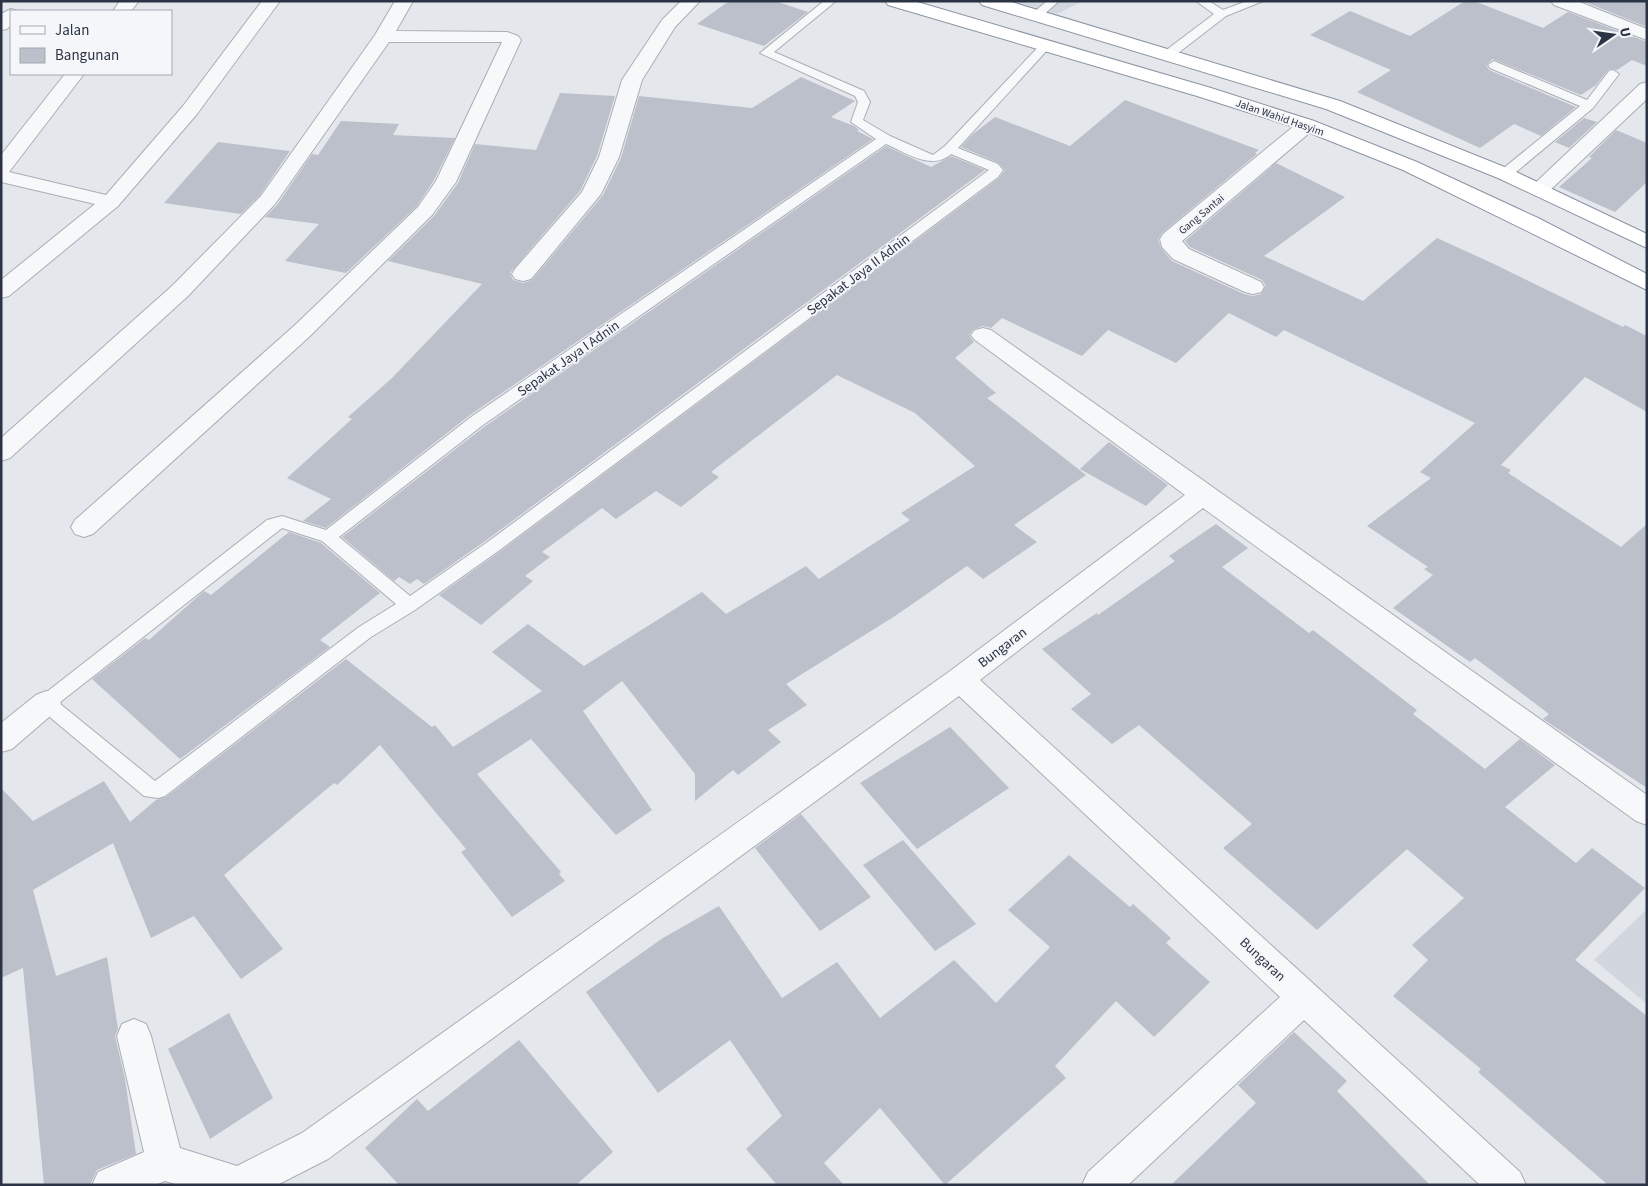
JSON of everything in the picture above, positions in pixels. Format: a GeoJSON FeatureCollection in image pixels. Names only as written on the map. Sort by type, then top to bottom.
{"type":"FeatureCollection","features":[{"type":"Feature","properties":{"kind":"highway","name":"Jalan Wahid Hasyim"},"geometry":{"type":"LineString","coordinates":[[894,1],[1308,125],[1410,166],[1530,223],[1647,283]]}},
{"type":"Feature","properties":{"kind":"highway","name":"Jalan Wahid Hasyim"},"geometry":{"type":"LineString","coordinates":[[988,1],[1333,105],[1505,174],[1647,242]]}},
{"type":"Feature","properties":{"kind":"street"},"geometry":{"type":"LineString","coordinates":[[1,291],[111,202],[190,110],[271,1]]}},
{"type":"Feature","properties":{"kind":"street"},"geometry":{"type":"LineString","coordinates":[[1,452],[180,291],[268,200],[384,36],[404,1]]}},
{"type":"Feature","properties":{"kind":"street"},"geometry":{"type":"LineString","coordinates":[[523,274],[591,194],[609,157],[632,80],[668,24],[691,1]]}},
{"type":"Feature","properties":{"kind":"street"},"geometry":{"type":"LineString","coordinates":[[1560,1],[1647,35]]}},
{"type":"Feature","properties":{"kind":"street"},"geometry":{"type":"LineString","coordinates":[[1,25],[10,15]]}},
{"type":"Feature","properties":{"kind":"street"},"geometry":{"type":"LineString","coordinates":[[84,527],[302,331],[436,198],[512,40],[507,38],[384,36]]}},
{"type":"Feature","properties":{"kind":"street"},"geometry":{"type":"LineString","coordinates":[[1,169],[74,75]]}},
{"type":"Feature","properties":{"kind":"street"},"geometry":{"type":"LineString","coordinates":[[1539,190],[1647,88]]}},
{"type":"Feature","properties":{"kind":"street","name":"Gang Santai"},"geometry":{"type":"LineString","coordinates":[[1254,287],[1181,254],[1173,247],[1171,239],[1308,125]]}},
{"type":"Feature","properties":{"kind":"street"},"geometry":{"type":"LineString","coordinates":[[1,176],[111,202]]}},
{"type":"Feature","properties":{"kind":"street"},"geometry":{"type":"LineString","coordinates":[[982,335],[1647,812]]}},
{"type":"Feature","properties":{"kind":"street","name":"Bungaran"},"geometry":{"type":"LineString","coordinates":[[1203,494],[960,679],[1507,1185]]}},
{"type":"Feature","properties":{"kind":"street"},"geometry":{"type":"LineString","coordinates":[[111,1185],[165,1162],[238,1185],[315,1146],[960,679]]}},
{"type":"Feature","properties":{"kind":"street"},"geometry":{"type":"LineString","coordinates":[[1,740],[46,703]]}},
{"type":"Feature","properties":{"kind":"street"},"geometry":{"type":"LineString","coordinates":[[1109,1182],[1304,997]]}},
{"type":"Feature","properties":{"kind":"street"},"geometry":{"type":"LineString","coordinates":[[134,1036],[165,1162]]}},
{"type":"Feature","properties":{"kind":"lane"},"geometry":{"type":"LineString","coordinates":[[831,1],[766,54],[860,94],[864,102],[856,118],[857,122],[884,139],[932,159],[939,158],[950,149],[1046,45]]}},
{"type":"Feature","properties":{"kind":"lane"},"geometry":{"type":"LineString","coordinates":[[1037,15],[1054,1]]}},
{"type":"Feature","properties":{"kind":"lane"},"geometry":{"type":"LineString","coordinates":[[1201,1],[1222,14]]}},
{"type":"Feature","properties":{"kind":"lane"},"geometry":{"type":"LineString","coordinates":[[1169,54],[1222,14],[1258,1]]}},
{"type":"Feature","properties":{"kind":"lane"},"geometry":{"type":"LineString","coordinates":[[1494,65],[1589,105]]}},
{"type":"Feature","properties":{"kind":"lane"},"geometry":{"type":"LineString","coordinates":[[1505,174],[1589,105],[1613,74]]}},
{"type":"Feature","properties":{"kind":"lane","name":"Sepakat Jaya I Adnin"},"geometry":{"type":"LineString","coordinates":[[328,537],[477,421],[884,139]]}},
{"type":"Feature","properties":{"kind":"lane","name":"Sepakat Jaya II Adnin"},"geometry":{"type":"LineString","coordinates":[[409,605],[495,545],[996,170],[950,149]]}},
{"type":"Feature","properties":{"kind":"lane"},"geometry":{"type":"LineString","coordinates":[[282,522],[328,537],[409,605],[365,632],[154,792],[46,703],[273,524],[282,522]]}},
{"type":"Feature","properties":{"kind":"shaded area"},"geometry":{"type":"Polygon","coordinates":[[[1014,1],[1083,1],[1057,14],[1014,1]]]}},
{"type":"Feature","properties":{"kind":"shaded area"},"geometry":{"type":"Polygon","coordinates":[[[1647,909],[1647,1004],[1594,960],[1647,909]]]}},
{"type":"Feature","properties":{"kind":"building"},"geometry":{"type":"Polygon","coordinates":[[[729,1],[775,1],[808,12],[764,46],[697,24],[729,1]]]}},
{"type":"Feature","properties":{"kind":"building"},"geometry":{"type":"Polygon","coordinates":[[[1465,1],[1474,1],[1543,28],[1568,12],[1647,42],[1647,66],[1632,60],[1617,70],[1609,69],[1596,85],[1581,95],[1493,59],[1486,65],[1489,70],[1576,107],[1541,136],[1514,124],[1480,148],[1357,92],[1391,70],[1310,35],[1350,11],[1410,36],[1465,1]]]}},
{"type":"Feature","properties":{"kind":"building"},"geometry":{"type":"Polygon","coordinates":[[[1647,1],[1647,27],[1585,2],[1647,1]]]}},
{"type":"Feature","properties":{"kind":"building"},"geometry":{"type":"Polygon","coordinates":[[[801,77],[855,101],[831,117],[854,126],[859,130],[857,131],[873,139],[470,415],[326,528],[303,521],[331,499],[287,478],[352,419],[348,417],[392,378],[482,284],[388,261],[434,216],[458,183],[475,144],[536,150],[560,93],[615,96],[597,156],[580,191],[510,273],[513,280],[523,283],[532,280],[603,195],[621,158],[639,96],[752,108],[801,77]]]}},
{"type":"Feature","properties":{"kind":"building"},"geometry":{"type":"Polygon","coordinates":[[[1125,100],[1259,150],[1255,153],[1257,154],[1162,233],[1158,239],[1161,248],[1172,261],[1244,294],[1253,296],[1261,294],[1266,286],[1262,280],[1190,247],[1185,241],[1276,163],[1345,197],[1264,256],[1363,301],[1437,238],[1623,327],[1625,325],[1647,336],[1647,412],[1585,377],[1501,465],[1511,470],[1508,473],[1621,547],[1647,524],[1647,788],[1543,719],[1549,714],[1475,658],[1470,662],[1393,608],[1433,575],[1424,569],[1428,567],[1367,526],[1431,478],[1420,472],[1475,423],[1284,330],[1276,337],[1229,313],[1176,363],[1108,330],[1082,356],[1002,318],[991,328],[983,326],[974,329],[969,335],[974,342],[955,358],[996,393],[987,398],[1086,475],[1014,525],[1037,542],[983,579],[967,566],[895,616],[786,684],[807,705],[768,730],[781,742],[738,775],[733,770],[695,801],[695,774],[622,681],[583,711],[652,810],[616,835],[531,739],[477,774],[561,872],[559,874],[565,881],[512,917],[461,852],[466,849],[380,745],[337,785],[334,783],[224,875],[283,949],[241,979],[194,916],[151,938],[113,843],[33,890],[56,976],[107,957],[118,1029],[115,1036],[125,1079],[136,1154],[97,1170],[90,1185],[44,1185],[23,968],[1,978],[1,788],[33,821],[104,781],[130,822],[156,800],[166,797],[346,659],[432,727],[435,725],[453,747],[542,691],[492,652],[528,624],[584,666],[702,592],[726,614],[806,566],[819,579],[910,520],[901,513],[975,466],[915,413],[837,375],[711,472],[719,477],[681,507],[656,491],[616,519],[602,508],[542,552],[550,557],[525,576],[533,581],[481,625],[439,595],[502,550],[999,178],[1005,170],[999,163],[961,147],[973,134],[995,117],[1070,146],[1125,100]]]}},
{"type":"Feature","properties":{"kind":"building"},"geometry":{"type":"Polygon","coordinates":[[[1584,118],[1597,122],[1569,148],[1555,142],[1584,118]]]}},
{"type":"Feature","properties":{"kind":"building"},"geometry":{"type":"Polygon","coordinates":[[[341,121],[399,124],[393,135],[455,138],[434,180],[417,206],[346,273],[285,261],[319,224],[265,217],[277,205],[312,154],[318,155],[341,121]]]}},
{"type":"Feature","properties":{"kind":"building"},"geometry":{"type":"Polygon","coordinates":[[[1616,130],[1647,143],[1647,182],[1615,212],[1559,187],[1592,158],[1589,157],[1616,130]]]}},
{"type":"Feature","properties":{"kind":"building"},"geometry":{"type":"Polygon","coordinates":[[[218,142],[290,151],[260,195],[241,214],[164,203],[218,142]]]}},
{"type":"Feature","properties":{"kind":"building"},"geometry":{"type":"Polygon","coordinates":[[[886,146],[931,167],[951,156],[985,170],[488,539],[424,584],[417,579],[410,584],[399,577],[394,581],[342,537],[484,427],[886,146]]]}},
{"type":"Feature","properties":{"kind":"building"},"geometry":{"type":"Polygon","coordinates":[[[1109,442],[1168,485],[1146,506],[1080,469],[1109,442]]]}},
{"type":"Feature","properties":{"kind":"building"},"geometry":{"type":"Polygon","coordinates":[[[1216,524],[1248,548],[1222,567],[1309,633],[1313,630],[1417,710],[1413,714],[1485,769],[1520,739],[1555,765],[1505,807],[1576,863],[1592,848],[1645,888],[1575,960],[1647,1016],[1647,1185],[1608,1185],[1478,1072],[1481,1069],[1393,996],[1428,960],[1412,945],[1464,898],[1407,849],[1317,930],[1223,848],[1252,824],[1139,725],[1112,744],[1071,709],[1091,694],[1042,649],[1097,613],[1098,615],[1175,561],[1169,556],[1216,524]]]}},
{"type":"Feature","properties":{"kind":"building"},"geometry":{"type":"Polygon","coordinates":[[[289,532],[321,543],[380,593],[320,640],[330,647],[180,759],[92,679],[145,638],[149,640],[204,591],[211,595],[289,532]]]}},
{"type":"Feature","properties":{"kind":"building"},"geometry":{"type":"Polygon","coordinates":[[[950,727],[1009,788],[917,849],[860,783],[950,727]]]}},
{"type":"Feature","properties":{"kind":"building"},"geometry":{"type":"Polygon","coordinates":[[[801,814],[871,897],[820,931],[755,848],[801,814]]]}},
{"type":"Feature","properties":{"kind":"building"},"geometry":{"type":"Polygon","coordinates":[[[903,840],[976,924],[935,951],[863,865],[903,840]]]}},
{"type":"Feature","properties":{"kind":"building"},"geometry":{"type":"Polygon","coordinates":[[[1069,855],[1130,907],[1133,904],[1171,938],[1166,943],[1210,982],[1154,1037],[1116,1001],[1055,1066],[1066,1078],[945,1185],[880,1108],[824,1163],[844,1185],[777,1185],[746,1149],[782,1116],[730,1040],[658,1093],[586,992],[663,938],[719,906],[782,998],[837,962],[880,1018],[954,960],[996,1003],[1050,947],[1008,910],[1069,855]]]}},
{"type":"Feature","properties":{"kind":"building"},"geometry":{"type":"Polygon","coordinates":[[[229,1013],[273,1098],[210,1139],[168,1049],[229,1013]]]}},
{"type":"Feature","properties":{"kind":"building"},"geometry":{"type":"Polygon","coordinates":[[[1294,1032],[1347,1081],[1337,1091],[1430,1185],[1171,1185],[1256,1103],[1238,1085],[1294,1032]]]}},
{"type":"Feature","properties":{"kind":"building"},"geometry":{"type":"Polygon","coordinates":[[[519,1040],[613,1152],[576,1185],[399,1185],[365,1148],[417,1099],[428,1111],[519,1040]]]}}]}
